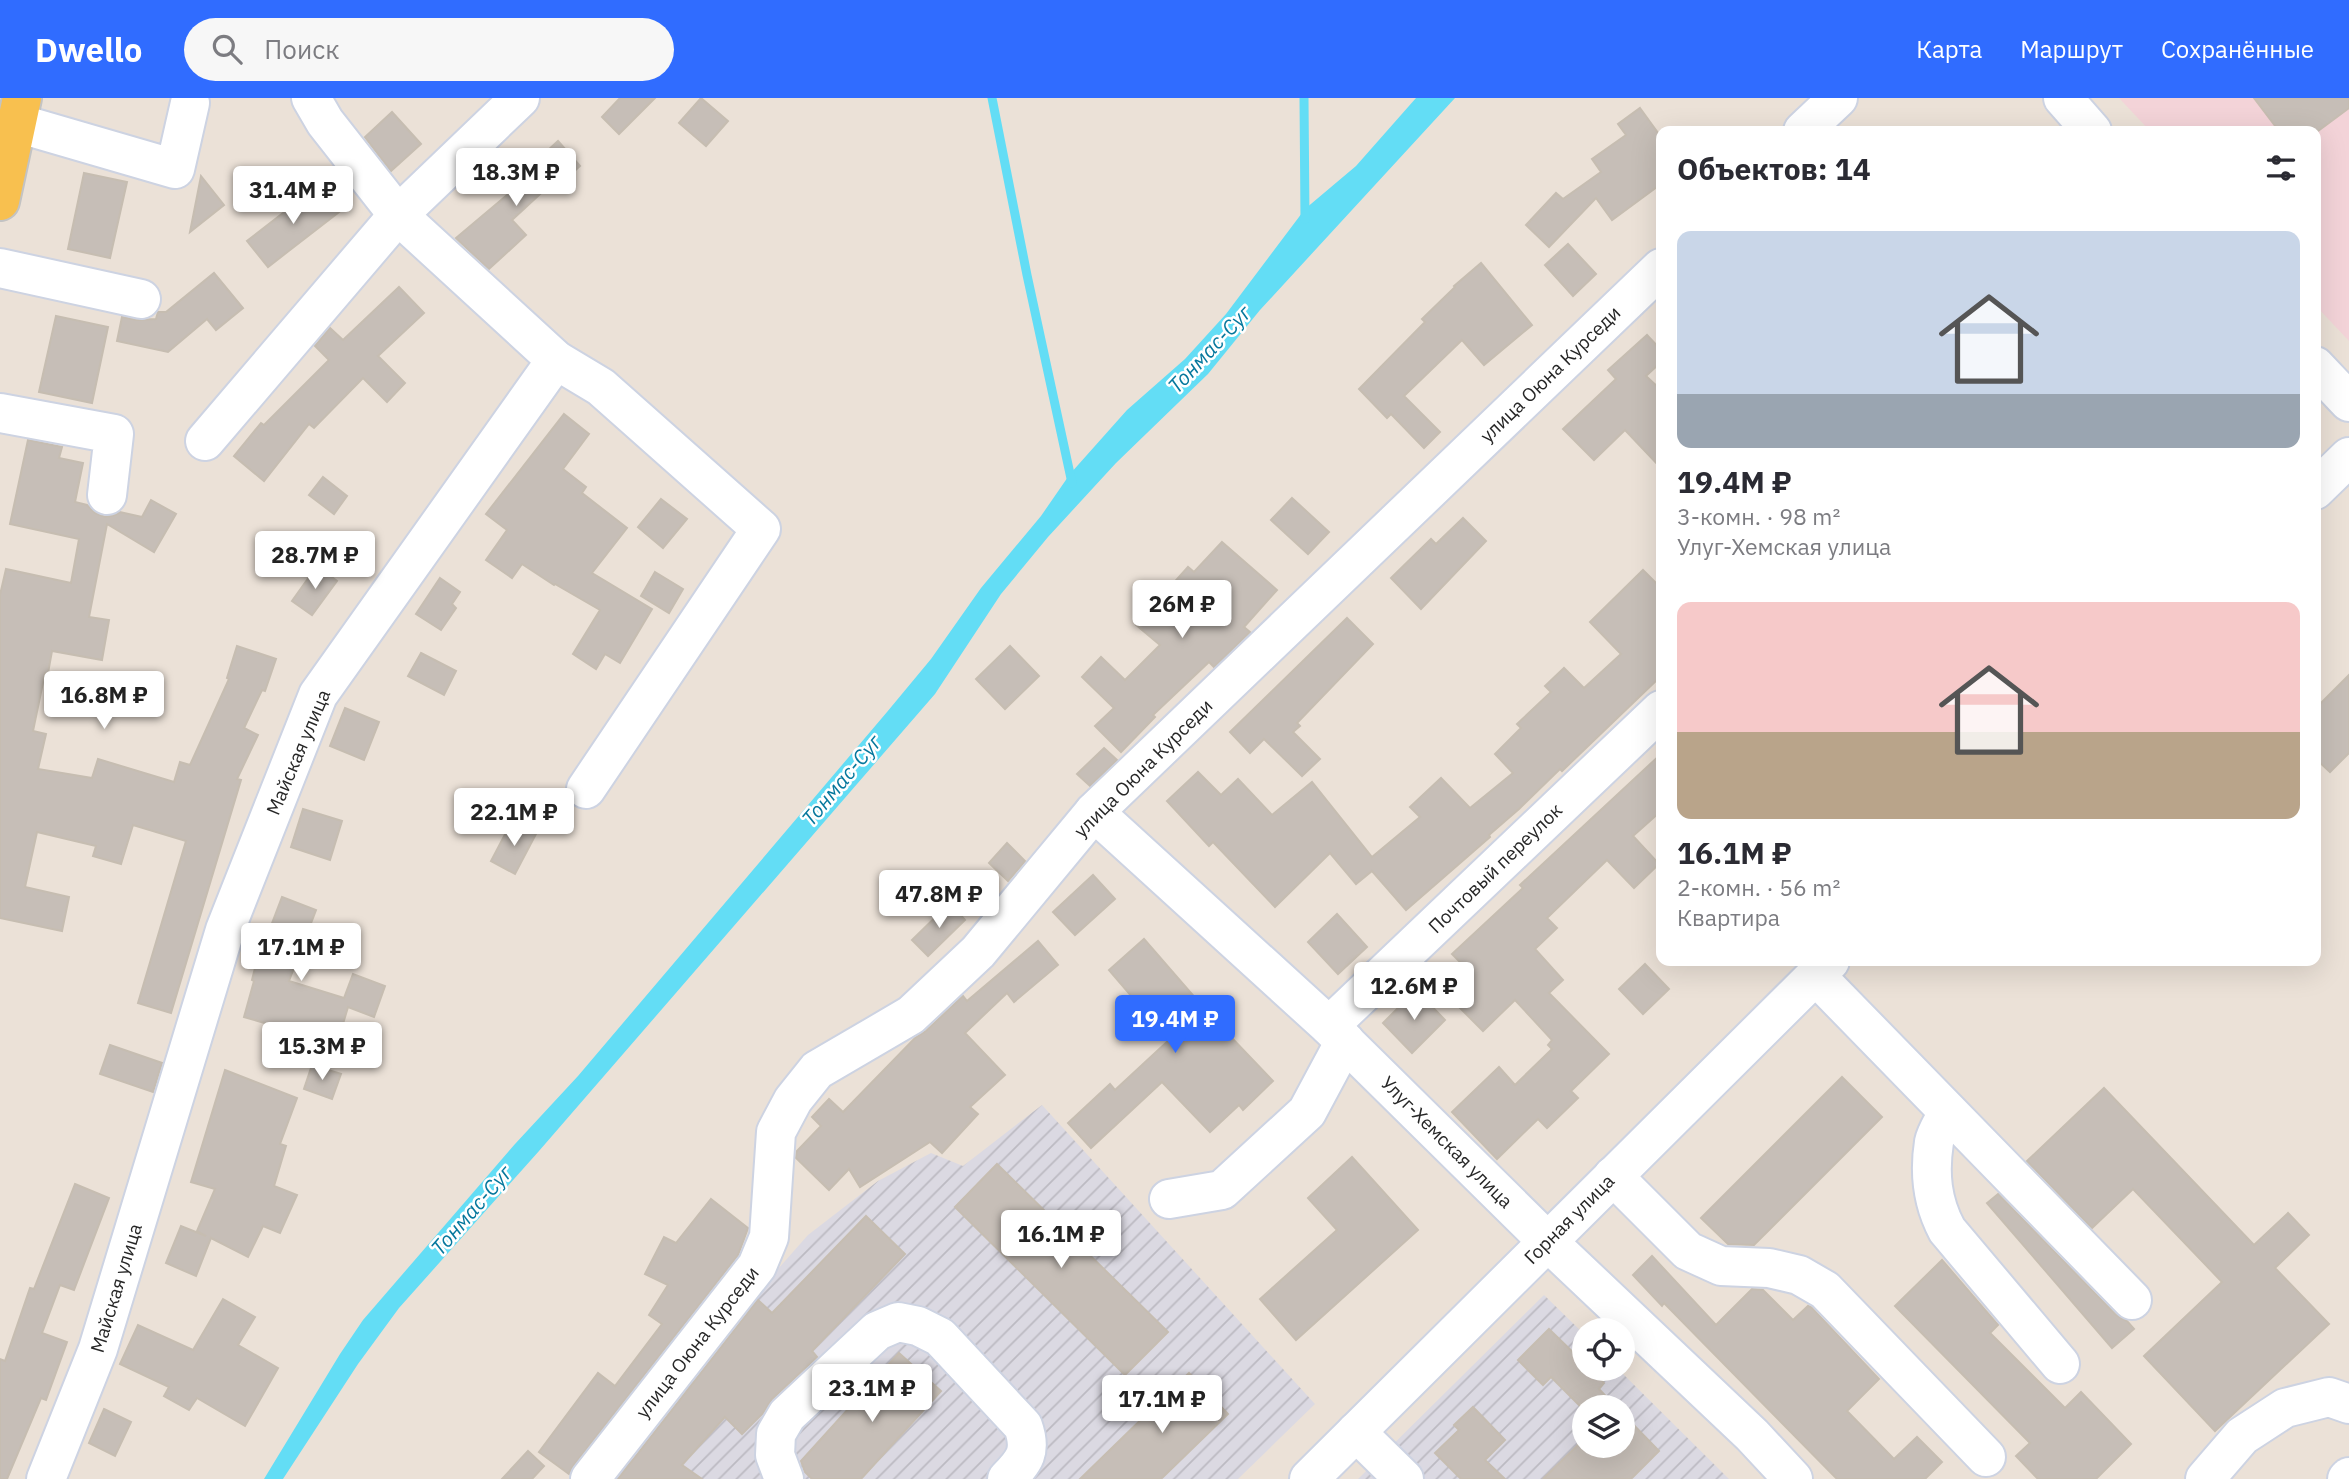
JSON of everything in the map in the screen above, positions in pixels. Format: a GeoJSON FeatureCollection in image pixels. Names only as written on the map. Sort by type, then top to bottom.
{"type":"FeatureCollection","features":[{"type":"Feature","properties":{"kind":"main road"},"geometry":{"type":"LineString","coordinates":[[0,201],[19,110]]}},
{"type":"Feature","properties":{"kind":"street"},"geometry":{"type":"LineString","coordinates":[[311,98],[325,122],[398,215],[556,359],[601,387],[761,529],[586,789]]}},
{"type":"Feature","properties":{"kind":"street"},"geometry":{"type":"LineString","coordinates":[[205,441],[398,215],[520,98]]}},
{"type":"Feature","properties":{"kind":"street"},"geometry":{"type":"LineString","coordinates":[[1808,126],[1838,98]]}},
{"type":"Feature","properties":{"kind":"street"},"geometry":{"type":"LineString","coordinates":[[2063,98],[2088,126]]}},
{"type":"Feature","properties":{"kind":"street"},"geometry":{"type":"LineString","coordinates":[[19,110],[174,169],[190,103]]}},
{"type":"Feature","properties":{"kind":"street"},"geometry":{"type":"LineString","coordinates":[[0,268],[141,299]]}},
{"type":"Feature","properties":{"kind":"street","name":"улица Оюна Курседи"},"geometry":{"type":"LineString","coordinates":[[590,1479],[761,1259],[769,1237],[776,1132],[793,1100],[817,1070],[911,1015],[978,952],[1094,812],[1656,273]]}},
{"type":"Feature","properties":{"kind":"street","name":"Майская улица"},"geometry":{"type":"LineString","coordinates":[[46,1479],[98,1349],[225,930],[318,695],[556,359]]}},
{"type":"Feature","properties":{"kind":"street"},"geometry":{"type":"LineString","coordinates":[[2321,372],[2349,402]]}},
{"type":"Feature","properties":{"kind":"street"},"geometry":{"type":"LineString","coordinates":[[0,413],[114,434],[107,495]]}},
{"type":"Feature","properties":{"kind":"street"},"geometry":{"type":"LineString","coordinates":[[2321,484],[2349,457]]}},
{"type":"Feature","properties":{"kind":"street","name":"Почтовый переулок"},"geometry":{"type":"LineString","coordinates":[[1169,1199],[1222,1190],[1307,1112],[1337,1033],[1656,715]]}},
{"type":"Feature","properties":{"kind":"street","name":"Улуг-Хемская улица"},"geometry":{"type":"LineString","coordinates":[[1094,812],[1337,1033],[1547,1241],[1752,1435],[1793,1479]]}},
{"type":"Feature","properties":{"kind":"street"},"geometry":{"type":"LineString","coordinates":[[1822,968],[1948,1112],[2132,1300]]}},
{"type":"Feature","properties":{"kind":"street","name":"Горная улица"},"geometry":{"type":"LineString","coordinates":[[1309,1479],[1822,968]]}},
{"type":"Feature","properties":{"kind":"street"},"geometry":{"type":"LineString","coordinates":[[1948,1112],[1934,1140],[1932,1191],[1937,1211],[1947,1230],[2060,1364]]}},
{"type":"Feature","properties":{"kind":"street"},"geometry":{"type":"LineString","coordinates":[[1613,1176],[1688,1251],[1721,1266],[1769,1268],[1799,1275],[1825,1290],[1986,1457]]}},
{"type":"Feature","properties":{"kind":"street"},"geometry":{"type":"LineString","coordinates":[[784,1479],[775,1455],[776,1434],[787,1415],[877,1331],[898,1322],[918,1326],[940,1337],[1023,1426],[1029,1440],[1026,1454],[1021,1465],[1007,1479]]}},
{"type":"Feature","properties":{"kind":"street"},"geometry":{"type":"LineString","coordinates":[[2205,1479],[2242,1436],[2285,1408],[2329,1397],[2349,1404]]}},
{"type":"Feature","properties":{"kind":"street"},"geometry":{"type":"LineString","coordinates":[[1356,1432],[1404,1479]]}},
{"type":"Feature","properties":{"kind":"shaded area"},"geometry":{"type":"Polygon","coordinates":[[[2119,98],[2349,98],[2349,341],[2321,311],[2321,126],[2145,126],[2119,98]]]}},
{"type":"Feature","properties":{"kind":"shaded area"},"geometry":{"type":"Polygon","coordinates":[[[1042,1105],[1315,1404],[1238,1479],[601,1479],[641,1424],[808,1235],[878,1181],[931,1153],[963,1166],[1042,1105]]]}},
{"type":"Feature","properties":{"kind":"shaded area"},"geometry":{"type":"Polygon","coordinates":[[[1544,1295],[1572,1322],[1572,1381],[1630,1381],[1729,1479],[1358,1479],[1544,1295]]]}},
{"type":"Feature","properties":{"kind":"water","name":"Тонмас-Суг"},"geometry":{"type":"Polygon","coordinates":[[[1416,98],[1455,98],[1260,310],[1208,374],[1116,463],[1048,537],[1001,594],[935,694],[539,1151],[399,1308],[358,1364],[283,1479],[264,1479],[363,1320],[515,1144],[578,1076],[887,712],[931,659],[981,588],[1041,516],[1070,474],[1127,410],[1185,359],[1226,314],[1305,209],[1356,166],[1416,98]]]}},
{"type":"Feature","properties":{"kind":"building"},"geometry":{"type":"Polygon","coordinates":[[[620,98],[655,98],[619,134],[602,117],[620,98]]]}},
{"type":"Feature","properties":{"kind":"building"},"geometry":{"type":"Polygon","coordinates":[[[701,98],[728,121],[706,146],[679,123],[701,98]]]}},
{"type":"Feature","properties":{"kind":"building"},"geometry":{"type":"Polygon","coordinates":[[[2254,98],[2349,98],[2349,108],[2321,129],[2321,126],[2275,126],[2254,98]]]}},
{"type":"Feature","properties":{"kind":"building"},"geometry":{"type":"Polygon","coordinates":[[[1640,108],[1656,130],[1656,188],[1612,220],[1596,198],[1549,247],[1526,225],[1556,193],[1563,199],[1601,172],[1592,159],[1626,135],[1618,124],[1640,108]]]}},
{"type":"Feature","properties":{"kind":"building"},"geometry":{"type":"Polygon","coordinates":[[[392,112],[421,144],[391,171],[365,137],[392,112]]]}},
{"type":"Feature","properties":{"kind":"building"},"geometry":{"type":"Polygon","coordinates":[[[558,141],[580,166],[556,188],[552,183],[512,220],[526,235],[489,269],[456,238],[539,168],[534,163],[558,141]]]}},
{"type":"Feature","properties":{"kind":"building"},"geometry":{"type":"Polygon","coordinates":[[[84,173],[127,182],[110,258],[68,249],[84,173]]]}},
{"type":"Feature","properties":{"kind":"building"},"geometry":{"type":"Polygon","coordinates":[[[201,176],[224,205],[190,232],[201,176]]]}},
{"type":"Feature","properties":{"kind":"building"},"geometry":{"type":"Polygon","coordinates":[[[318,186],[339,212],[268,267],[247,241],[318,186]]]}},
{"type":"Feature","properties":{"kind":"building"},"geometry":{"type":"Polygon","coordinates":[[[1568,244],[1596,274],[1573,296],[1545,265],[1568,244]]]}},
{"type":"Feature","properties":{"kind":"building"},"geometry":{"type":"Polygon","coordinates":[[[1481,263],[1532,325],[1484,365],[1462,340],[1404,396],[1440,432],[1424,448],[1391,414],[1387,418],[1359,389],[1425,322],[1422,319],[1481,263]]]}},
{"type":"Feature","properties":{"kind":"building"},"geometry":{"type":"Polygon","coordinates":[[[214,273],[243,308],[216,330],[207,319],[168,352],[117,341],[122,317],[137,320],[156,319],[158,312],[166,312],[214,273]]]}},
{"type":"Feature","properties":{"kind":"building"},"geometry":{"type":"Polygon","coordinates":[[[399,287],[424,313],[378,356],[405,383],[387,402],[363,378],[314,428],[309,424],[264,481],[234,456],[261,423],[264,425],[329,360],[315,346],[330,328],[343,340],[399,287]]]}},
{"type":"Feature","properties":{"kind":"building"},"geometry":{"type":"Polygon","coordinates":[[[56,316],[108,327],[92,403],[39,392],[56,316]]]}},
{"type":"Feature","properties":{"kind":"building"},"geometry":{"type":"Polygon","coordinates":[[[1647,335],[1656,345],[1656,367],[1646,376],[1656,385],[1656,463],[1625,430],[1594,460],[1563,429],[1616,379],[1608,370],[1647,335]]]}},
{"type":"Feature","properties":{"kind":"building"},"geometry":{"type":"Polygon","coordinates":[[[564,414],[589,434],[563,469],[586,487],[582,493],[627,528],[592,573],[652,609],[620,663],[605,654],[596,669],[573,654],[600,610],[522,564],[512,578],[486,560],[507,530],[486,514],[564,414]]]}},
{"type":"Feature","properties":{"kind":"building"},"geometry":{"type":"Polygon","coordinates":[[[28,440],[62,447],[59,458],[83,463],[75,502],[87,505],[95,513],[105,517],[120,512],[142,517],[151,500],[176,514],[154,552],[107,524],[89,617],[109,620],[102,660],[52,651],[33,731],[46,734],[38,769],[92,778],[98,759],[174,782],[180,762],[190,765],[229,679],[227,678],[237,646],[276,659],[265,691],[262,690],[244,728],[258,735],[237,779],[241,780],[171,1013],[138,1003],[186,841],[133,825],[121,864],[93,856],[96,846],[37,832],[25,887],[69,897],[62,931],[0,918],[0,595],[6,569],[71,583],[79,539],[10,524],[28,440]]]}},
{"type":"Feature","properties":{"kind":"building"},"geometry":{"type":"Polygon","coordinates":[[[323,477],[347,496],[334,514],[309,495],[323,477]]]}},
{"type":"Feature","properties":{"kind":"building"},"geometry":{"type":"Polygon","coordinates":[[[1292,498],[1329,532],[1308,554],[1271,520],[1292,498]]]}},
{"type":"Feature","properties":{"kind":"building"},"geometry":{"type":"Polygon","coordinates":[[[661,499],[687,519],[663,548],[638,527],[661,499]]]}},
{"type":"Feature","properties":{"kind":"building"},"geometry":{"type":"Polygon","coordinates":[[[1463,518],[1486,541],[1421,609],[1391,578],[1431,539],[1436,544],[1463,518]]]}},
{"type":"Feature","properties":{"kind":"building"},"geometry":{"type":"Polygon","coordinates":[[[1222,542],[1277,590],[1244,627],[1250,632],[1214,667],[1209,662],[1153,715],[1155,717],[1121,752],[1095,726],[1114,708],[1082,677],[1101,657],[1125,680],[1160,645],[1136,625],[1188,567],[1194,572],[1222,542]]]}},
{"type":"Feature","properties":{"kind":"building"},"geometry":{"type":"Polygon","coordinates":[[[317,566],[337,581],[312,615],[292,601],[317,566]]]}},
{"type":"Feature","properties":{"kind":"building"},"geometry":{"type":"Polygon","coordinates":[[[1643,570],[1656,583],[1656,681],[1562,771],[1560,769],[1489,835],[1490,837],[1406,910],[1372,871],[1356,884],[1330,853],[1275,907],[1213,842],[1209,846],[1167,801],[1198,772],[1221,795],[1238,779],[1272,815],[1312,782],[1372,857],[1420,817],[1410,807],[1441,778],[1470,808],[1513,773],[1495,754],[1521,728],[1517,724],[1551,692],[1545,686],[1564,668],[1584,688],[1621,654],[1590,622],[1643,570]]]}},
{"type":"Feature","properties":{"kind":"building"},"geometry":{"type":"Polygon","coordinates":[[[655,572],[683,589],[669,613],[641,596],[655,572]]]}},
{"type":"Feature","properties":{"kind":"building"},"geometry":{"type":"Polygon","coordinates":[[[440,578],[460,592],[452,604],[456,608],[441,630],[416,614],[440,578]]]}},
{"type":"Feature","properties":{"kind":"building"},"geometry":{"type":"Polygon","coordinates":[[[1347,618],[1373,644],[1297,723],[1300,726],[1293,732],[1320,759],[1302,776],[1264,739],[1250,753],[1230,732],[1347,618]]]}},
{"type":"Feature","properties":{"kind":"building"},"geometry":{"type":"Polygon","coordinates":[[[1010,646],[1039,676],[1005,709],[976,679],[1010,646]]]}},
{"type":"Feature","properties":{"kind":"building"},"geometry":{"type":"Polygon","coordinates":[[[421,653],[456,671],[444,695],[408,676],[421,653]]]}},
{"type":"Feature","properties":{"kind":"building"},"geometry":{"type":"Polygon","coordinates":[[[2349,675],[2349,753],[2330,772],[2321,764],[2321,703],[2349,675]]]}},
{"type":"Feature","properties":{"kind":"building"},"geometry":{"type":"Polygon","coordinates":[[[345,708],[379,722],[364,760],[330,746],[345,708]]]}},
{"type":"Feature","properties":{"kind":"building"},"geometry":{"type":"Polygon","coordinates":[[[1104,748],[1117,760],[1090,786],[1077,774],[1104,748]]]}},
{"type":"Feature","properties":{"kind":"building"},"geometry":{"type":"Polygon","coordinates":[[[1656,759],[1656,815],[1633,836],[1656,861],[1656,867],[1634,888],[1607,860],[1547,918],[1557,928],[1535,949],[1563,980],[1549,993],[1609,1054],[1571,1091],[1578,1098],[1547,1128],[1538,1119],[1497,1159],[1452,1112],[1499,1067],[1515,1085],[1552,1049],[1548,1045],[1552,1040],[1515,1000],[1483,1031],[1446,994],[1469,971],[1452,954],[1523,888],[1520,885],[1656,759]]]}},
{"type":"Feature","properties":{"kind":"building"},"geometry":{"type":"Polygon","coordinates":[[[303,809],[342,821],[330,860],[291,847],[303,809]]]}},
{"type":"Feature","properties":{"kind":"building"},"geometry":{"type":"Polygon","coordinates":[[[512,821],[536,834],[515,874],[491,861],[512,821]]]}},
{"type":"Feature","properties":{"kind":"building"},"geometry":{"type":"Polygon","coordinates":[[[1007,843],[1025,861],[1008,881],[989,863],[1007,843]]]}},
{"type":"Feature","properties":{"kind":"building"},"geometry":{"type":"Polygon","coordinates":[[[1093,875],[1115,899],[1075,935],[1053,912],[1093,875]]]}},
{"type":"Feature","properties":{"kind":"building"},"geometry":{"type":"Polygon","coordinates":[[[282,897],[316,910],[289,981],[344,998],[353,974],[385,986],[374,1017],[348,1007],[337,1044],[244,1017],[255,968],[282,897]]]}},
{"type":"Feature","properties":{"kind":"building"},"geometry":{"type":"Polygon","coordinates":[[[950,903],[965,920],[928,956],[912,940],[950,903]]]}},
{"type":"Feature","properties":{"kind":"building"},"geometry":{"type":"Polygon","coordinates":[[[1337,914],[1367,947],[1338,974],[1308,942],[1337,914]]]}},
{"type":"Feature","properties":{"kind":"building"},"geometry":{"type":"Polygon","coordinates":[[[1144,939],[1210,1015],[1273,1081],[1243,1110],[1239,1105],[1210,1132],[1162,1082],[1091,1148],[1068,1123],[1110,1084],[1115,1090],[1169,1040],[1109,970],[1144,939]]]}},
{"type":"Feature","properties":{"kind":"building"},"geometry":{"type":"Polygon","coordinates":[[[1038,941],[1058,965],[1014,1002],[1007,993],[965,1033],[1005,1075],[970,1107],[978,1114],[942,1153],[930,1142],[860,1187],[849,1169],[829,1190],[796,1158],[797,1151],[821,1126],[812,1117],[829,1099],[843,1112],[915,1038],[963,996],[967,1001],[1038,941]]]}},
{"type":"Feature","properties":{"kind":"building"},"geometry":{"type":"Polygon","coordinates":[[[1645,964],[1669,989],[1643,1014],[1619,989],[1645,964]]]}},
{"type":"Feature","properties":{"kind":"building"},"geometry":{"type":"Polygon","coordinates":[[[1416,990],[1445,1020],[1412,1053],[1383,1023],[1416,990]]]}},
{"type":"Feature","properties":{"kind":"building"},"geometry":{"type":"Polygon","coordinates":[[[110,1045],[162,1063],[153,1092],[100,1074],[110,1045]]]}},
{"type":"Feature","properties":{"kind":"building"},"geometry":{"type":"Polygon","coordinates":[[[312,1065],[341,1074],[332,1099],[304,1089],[312,1065]]]}},
{"type":"Feature","properties":{"kind":"building"},"geometry":{"type":"Polygon","coordinates":[[[225,1070],[297,1098],[280,1144],[286,1146],[274,1186],[297,1195],[280,1233],[263,1226],[248,1257],[211,1238],[196,1276],[166,1263],[181,1226],[206,1236],[197,1231],[215,1189],[191,1182],[225,1070]]]}},
{"type":"Feature","properties":{"kind":"building"},"geometry":{"type":"Polygon","coordinates":[[[1842,1077],[1882,1117],[1754,1245],[1728,1244],[1701,1218],[1842,1077]]]}},
{"type":"Feature","properties":{"kind":"building"},"geometry":{"type":"Polygon","coordinates":[[[2104,1088],[2254,1245],[2288,1213],[2309,1235],[2275,1268],[2329,1324],[2215,1431],[2144,1356],[2222,1282],[2133,1189],[2092,1228],[2027,1161],[2104,1088]]]}},
{"type":"Feature","properties":{"kind":"building"},"geometry":{"type":"Polygon","coordinates":[[[1352,1157],[1418,1230],[1296,1340],[1260,1299],[1337,1230],[1308,1198],[1352,1157]]]}},
{"type":"Feature","properties":{"kind":"building"},"geometry":{"type":"Polygon","coordinates":[[[997,1164],[1168,1332],[1125,1375],[955,1207],[997,1164]]]}},
{"type":"Feature","properties":{"kind":"building"},"geometry":{"type":"Polygon","coordinates":[[[75,1184],[109,1198],[74,1290],[60,1285],[42,1333],[67,1342],[46,1400],[41,1398],[7,1479],[0,1479],[0,1359],[5,1361],[30,1288],[34,1289],[75,1184]]]}},
{"type":"Feature","properties":{"kind":"building"},"geometry":{"type":"Polygon","coordinates":[[[1998,1194],[2116,1315],[2134,1329],[2112,1348],[1987,1203],[1998,1194]]]}},
{"type":"Feature","properties":{"kind":"building"},"geometry":{"type":"Polygon","coordinates":[[[711,1199],[748,1228],[738,1255],[569,1474],[539,1452],[598,1373],[615,1386],[662,1324],[649,1315],[668,1285],[645,1274],[664,1237],[676,1243],[711,1199]]]}},
{"type":"Feature","properties":{"kind":"building"},"geometry":{"type":"Polygon","coordinates":[[[866,1216],[905,1254],[812,1351],[817,1357],[772,1399],[763,1413],[742,1434],[725,1417],[682,1465],[702,1479],[618,1479],[758,1300],[772,1313],[866,1216]]]}},
{"type":"Feature","properties":{"kind":"building"},"geometry":{"type":"Polygon","coordinates":[[[1652,1256],[1716,1325],[1752,1289],[1763,1290],[1793,1320],[1808,1306],[1811,1307],[1879,1379],[1847,1411],[1894,1459],[1917,1437],[1942,1462],[1925,1479],[1837,1479],[1664,1303],[1662,1306],[1633,1275],[1652,1256]]]}},
{"type":"Feature","properties":{"kind":"building"},"geometry":{"type":"Polygon","coordinates":[[[1942,1260],[1998,1325],[1990,1333],[2065,1408],[2081,1392],[2131,1444],[2096,1479],[2038,1479],[2016,1456],[2030,1443],[1895,1306],[1942,1260]]]}},
{"type":"Feature","properties":{"kind":"building"},"geometry":{"type":"Polygon","coordinates":[[[223,1299],[255,1317],[238,1345],[278,1368],[245,1426],[197,1398],[189,1410],[164,1396],[169,1387],[120,1364],[138,1325],[193,1350],[223,1299]]]}},
{"type":"Feature","properties":{"kind":"building"},"geometry":{"type":"Polygon","coordinates":[[[1549,1329],[1572,1351],[1572,1381],[1602,1381],[1604,1383],[1599,1389],[1605,1395],[1572,1395],[1572,1398],[1551,1377],[1543,1385],[1518,1360],[1549,1329]]]}},
{"type":"Feature","properties":{"kind":"building"},"geometry":{"type":"Polygon","coordinates":[[[899,1353],[941,1391],[861,1479],[812,1479],[805,1472],[801,1461],[899,1353]]]}},
{"type":"Feature","properties":{"kind":"building"},"geometry":{"type":"Polygon","coordinates":[[[1189,1373],[1228,1414],[1161,1479],[1080,1479],[1189,1373]]]}},
{"type":"Feature","properties":{"kind":"building"},"geometry":{"type":"Polygon","coordinates":[[[1473,1407],[1505,1440],[1485,1460],[1505,1479],[1461,1479],[1435,1453],[1459,1430],[1454,1425],[1473,1407]]]}},
{"type":"Feature","properties":{"kind":"building"},"geometry":{"type":"Polygon","coordinates":[[[104,1409],[131,1422],[115,1456],[89,1443],[104,1409]]]}},
{"type":"Feature","properties":{"kind":"building"},"geometry":{"type":"Polygon","coordinates":[[[1635,1426],[1659,1451],[1631,1479],[1543,1479],[1572,1451],[1572,1458],[1635,1458],[1635,1426]]]}},
{"type":"Feature","properties":{"kind":"building"},"geometry":{"type":"Polygon","coordinates":[[[528,1451],[544,1466],[532,1479],[502,1479],[528,1451]]]}},
{"type":"Feature","properties":{"kind":"waterway"},"geometry":{"type":"LineString","coordinates":[[992,98],[1072,483]]}},
{"type":"Feature","properties":{"kind":"waterway"},"geometry":{"type":"LineString","coordinates":[[1304,98],[1305,219]]}}]}
